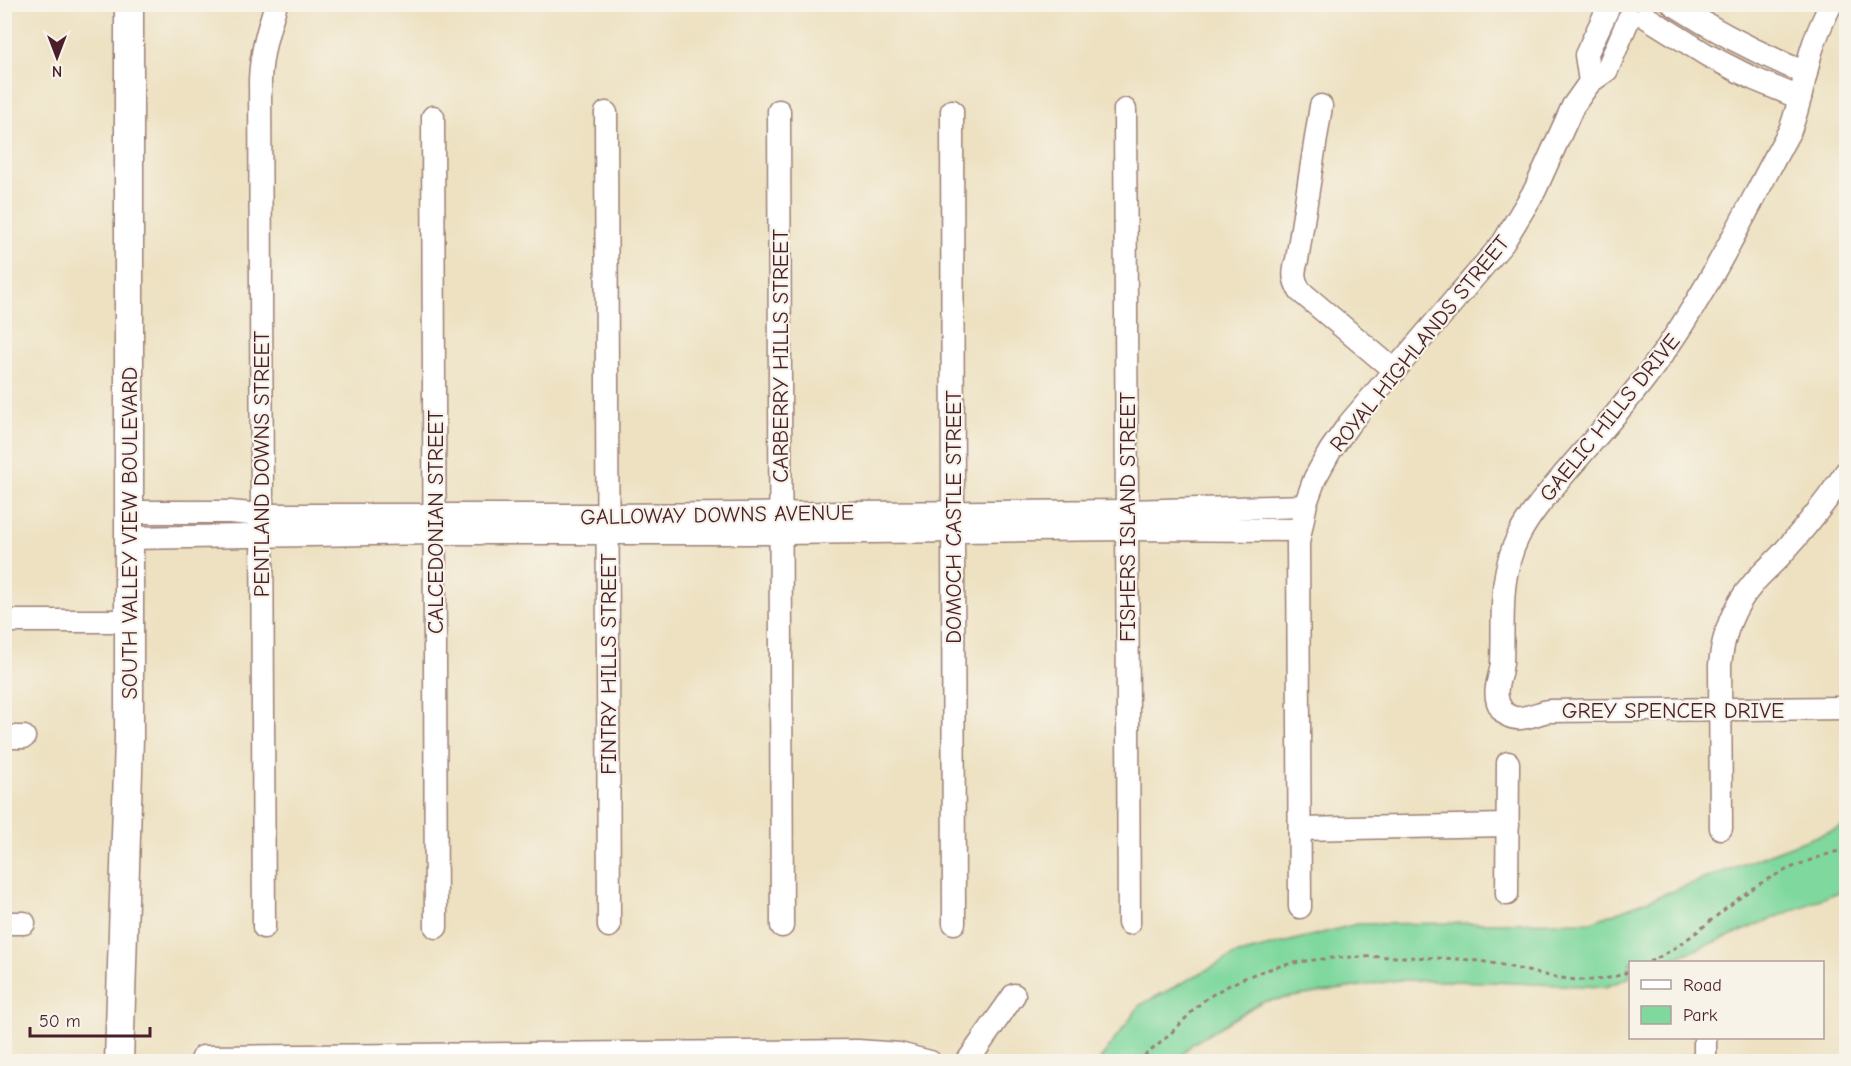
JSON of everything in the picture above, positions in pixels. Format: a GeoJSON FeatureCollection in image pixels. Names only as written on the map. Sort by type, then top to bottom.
{"type":"FeatureCollection","features":[{"type":"Feature","properties":{"kind":"main road","name":"SOUTH VALLEY VIEW BOULEVARD"},"geometry":{"type":"LineString","coordinates":[[119,1062],[127,819],[130,621],[128,525],[129,4]]}},
{"type":"Feature","properties":{"kind":"street","name":"PENTLAND DOWNS STREET"},"geometry":{"type":"LineString","coordinates":[[264,927],[260,80],[265,38],[276,4]]}},
{"type":"Feature","properties":{"kind":"street"},"geometry":{"type":"LineString","coordinates":[[1673,4],[1718,33],[1761,55],[1806,73]]}},
{"type":"Feature","properties":{"kind":"street","name":"GAELIC HILLS DRIVE"},"geometry":{"type":"LineString","coordinates":[[1503,711],[1495,691],[1502,664],[1502,603],[1509,558],[1517,540],[1526,521],[1624,406],[1692,312],[1790,130],[1819,29],[1831,4]]}},
{"type":"Feature","properties":{"kind":"street"},"geometry":{"type":"LineString","coordinates":[[1836,4],[1846,10]]}},
{"type":"Feature","properties":{"kind":"street"},"geometry":{"type":"LineString","coordinates":[[1632,10],[1707,55],[1754,79],[1800,98]]}},
{"type":"Feature","properties":{"kind":"street","name":"ROYAL HIGHLANDS STREET"},"geometry":{"type":"LineString","coordinates":[[1300,907],[1298,543],[1305,506],[1315,478],[1349,424],[1503,243],[1535,190],[1573,106],[1590,82],[1586,55],[1632,10]]}},
{"type":"Feature","properties":{"kind":"street"},"geometry":{"type":"LineString","coordinates":[[1321,106],[1294,281],[1300,291],[1395,371]]}},
{"type":"Feature","properties":{"kind":"street","name":"FISHERS ISLAND STREET"},"geometry":{"type":"LineString","coordinates":[[1125,110],[1128,923]]}},
{"type":"Feature","properties":{"kind":"street","name":"CARBERRY HILLS STREET"},"geometry":{"type":"LineString","coordinates":[[779,111],[782,926]]}},
{"type":"Feature","properties":{"kind":"street","name":"DOMOCH CASTLE STREET"},"geometry":{"type":"LineString","coordinates":[[952,111],[954,923]]}},
{"type":"Feature","properties":{"kind":"street","name":"FINTRY HILLS STREET"},"geometry":{"type":"LineString","coordinates":[[606,113],[609,926]]}},
{"type":"Feature","properties":{"kind":"street","name":"CALCEDONIAN STREET"},"geometry":{"type":"LineString","coordinates":[[433,117],[436,927]]}},
{"type":"Feature","properties":{"kind":"street"},"geometry":{"type":"LineString","coordinates":[[1721,828],[1721,653],[1726,632],[1737,604],[1752,584],[1780,556],[1812,518],[1846,472]]}},
{"type":"Feature","properties":{"kind":"street","name":"GALLOWAY DOWNS AVENUE"},"geometry":{"type":"LineString","coordinates":[[1127,520],[1305,506]]}},
{"type":"Feature","properties":{"kind":"street","name":"GALLOWAY DOWNS AVENUE"},"geometry":{"type":"LineString","coordinates":[[128,525],[202,513],[261,525]]}},
{"type":"Feature","properties":{"kind":"street"},"geometry":{"type":"LineString","coordinates":[[202,513],[203,537]]}},
{"type":"Feature","properties":{"kind":"street","name":"GALLOWAY DOWNS AVENUE"},"geometry":{"type":"LineString","coordinates":[[128,525],[203,537],[261,525],[1127,520],[1300,530]]}},
{"type":"Feature","properties":{"kind":"street"},"geometry":{"type":"LineString","coordinates":[[4,621],[130,621]]}},
{"type":"Feature","properties":{"kind":"street","name":"GREY SPENCER DRIVE"},"geometry":{"type":"LineString","coordinates":[[1503,711],[1512,717],[1519,718],[1548,711],[1846,708]]}},
{"type":"Feature","properties":{"kind":"street"},"geometry":{"type":"LineString","coordinates":[[1508,763],[1508,894]]}},
{"type":"Feature","properties":{"kind":"street"},"geometry":{"type":"LineString","coordinates":[[1300,829],[1508,825]]}},
{"type":"Feature","properties":{"kind":"street"},"geometry":{"type":"LineString","coordinates":[[968,1062],[1014,995]]}},
{"type":"Feature","properties":{"kind":"street"},"geometry":{"type":"LineString","coordinates":[[1705,1039],[1705,1062]]}},
{"type":"Feature","properties":{"kind":"street"},"geometry":{"type":"LineString","coordinates":[[202,1056],[250,1059],[858,1051],[899,1054],[930,1062]]}},
{"type":"Feature","properties":{"kind":"path"},"geometry":{"type":"LineString","coordinates":[[1653,961],[1713,920],[1747,892],[1807,859],[1846,849]]}},
{"type":"Feature","properties":{"kind":"path"},"geometry":{"type":"LineString","coordinates":[[1137,1062],[1171,1034],[1210,996],[1258,971],[1310,959],[1365,957],[1477,960],[1545,977],[1588,981],[1619,976],[1629,971]]}},
{"type":"Feature","properties":{"kind":"green space"},"geometry":{"type":"Polygon","coordinates":[[[1846,825],[1846,889],[1667,961],[1629,961],[1629,977],[1606,987],[1398,980],[1261,1002],[1192,1044],[1176,1061],[1099,1061],[1140,1005],[1235,955],[1357,924],[1591,922],[1846,825]]]}}]}
